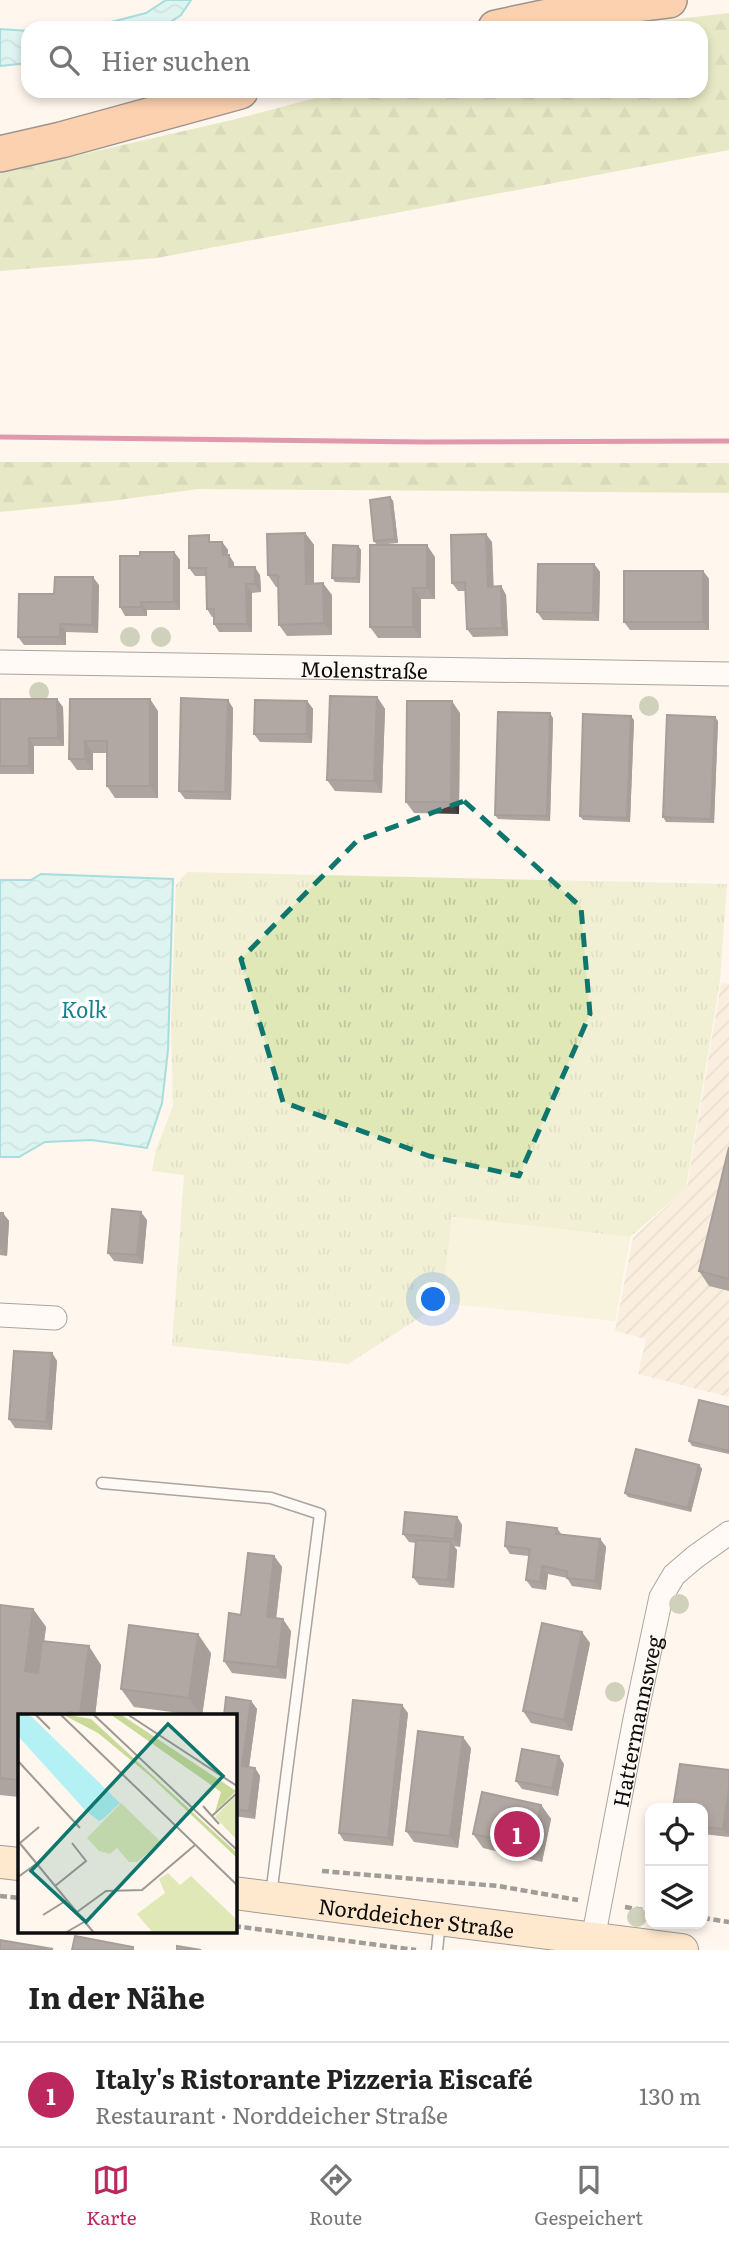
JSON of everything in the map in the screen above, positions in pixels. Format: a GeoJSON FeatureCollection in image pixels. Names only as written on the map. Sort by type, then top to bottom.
{"type":"FeatureCollection","features":[{"type":"Feature","properties":{"kind":"main road"},"geometry":{"type":"LineString","coordinates":[[529,21],[572,12],[669,0]]}},
{"type":"Feature","properties":{"kind":"main road"},"geometry":{"type":"LineString","coordinates":[[0,154],[214,98]]}},
{"type":"Feature","properties":{"kind":"street","name":"Molenstraße"},"geometry":{"type":"LineString","coordinates":[[0,662],[729,674]]}},
{"type":"Feature","properties":{"kind":"street"},"geometry":{"type":"LineString","coordinates":[[0,1315],[55,1318]]}},
{"type":"Feature","properties":{"kind":"street","name":"Hattermannsweg"},"geometry":{"type":"LineString","coordinates":[[593,1938],[661,1597],[674,1576],[729,1533]]}},
{"type":"Feature","properties":{"kind":"street"},"geometry":{"type":"LineString","coordinates":[[0,1861],[18,1864]]}},
{"type":"Feature","properties":{"kind":"street","name":"Norddeicher Straße"},"geometry":{"type":"LineString","coordinates":[[236,1892],[272,1883],[440,1919],[682,1950]]}},
{"type":"Feature","properties":{"kind":"lane"},"geometry":{"type":"LineString","coordinates":[[102,1483],[271,1498],[320,1514],[272,1883]]}},
{"type":"Feature","properties":{"kind":"lane"},"geometry":{"type":"LineString","coordinates":[[437,1950],[440,1919]]}},
{"type":"Feature","properties":{"kind":"path"},"geometry":{"type":"LineString","coordinates":[[272,1883],[498,1886],[600,1903]]}},
{"type":"Feature","properties":{"kind":"path"},"geometry":{"type":"LineString","coordinates":[[0,1896],[18,1898]]}},
{"type":"Feature","properties":{"kind":"path"},"geometry":{"type":"LineString","coordinates":[[708,1919],[729,1922]]}},
{"type":"Feature","properties":{"kind":"path"},"geometry":{"type":"LineString","coordinates":[[236,1926],[416,1950]]}},
{"type":"Feature","properties":{"kind":"highlighted area"},"geometry":{"type":"Polygon","coordinates":[[[464,801],[581,907],[590,1014],[519,1176],[429,1156],[283,1102],[241,959],[358,840],[464,801]]]}},
{"type":"Feature","properties":{"kind":"shaded area"},"geometry":{"type":"Polygon","coordinates":[[[721,983],[729,984],[729,1397],[638,1374],[646,1339],[615,1331],[633,1238],[687,1187],[721,983]]]}},
{"type":"Feature","properties":{"kind":"green space"},"geometry":{"type":"Polygon","coordinates":[[[729,13],[729,150],[157,258],[0,271],[0,173],[232,120],[315,98],[708,98],[708,21],[661,21],[729,13]]]}},
{"type":"Feature","properties":{"kind":"green space"},"geometry":{"type":"Polygon","coordinates":[[[0,462],[729,463],[729,493],[198,489],[0,512],[0,462]]]}},
{"type":"Feature","properties":{"kind":"green space"},"geometry":{"type":"Polygon","coordinates":[[[187,872],[727,884],[720,980],[686,1188],[630,1237],[452,1217],[442,1303],[348,1364],[172,1346],[184,1175],[152,1171],[156,1150],[173,1106],[171,1027],[176,885],[187,872]]]}},
{"type":"Feature","properties":{"kind":"green space"},"geometry":{"type":"Polygon","coordinates":[[[452,1217],[630,1237],[615,1321],[442,1303],[452,1217]]]}},
{"type":"Feature","properties":{"kind":"water"},"geometry":{"type":"Polygon","coordinates":[[[166,0],[191,0],[181,15],[172,21],[115,21],[146,13],[166,0]]]}},
{"type":"Feature","properties":{"kind":"water"},"geometry":{"type":"Polygon","coordinates":[[[0,29],[21,30],[21,64],[0,66],[0,29]]]}},
{"type":"Feature","properties":{"kind":"water","name":"Kolk"},"geometry":{"type":"Polygon","coordinates":[[[41,874],[173,879],[168,1050],[162,1103],[147,1148],[92,1140],[45,1142],[19,1157],[0,1157],[0,880],[31,880],[41,874]]]}},
{"type":"Feature","properties":{"kind":"building"},"geometry":{"type":"Polygon","coordinates":[[[390,497],[395,539],[374,541],[370,500],[390,497]]]}},
{"type":"Feature","properties":{"kind":"building"},"geometry":{"type":"Polygon","coordinates":[[[305,533],[306,584],[323,583],[324,623],[279,625],[278,575],[268,575],[267,534],[305,533]]]}},
{"type":"Feature","properties":{"kind":"building"},"geometry":{"type":"Polygon","coordinates":[[[486,534],[488,587],[501,586],[502,628],[467,629],[465,582],[452,583],[451,535],[486,534]]]}},
{"type":"Feature","properties":{"kind":"building"},"geometry":{"type":"Polygon","coordinates":[[[209,535],[209,542],[222,542],[223,555],[229,555],[229,567],[255,567],[255,584],[246,584],[247,624],[214,624],[214,609],[207,609],[206,568],[189,568],[189,536],[209,535]]]}},
{"type":"Feature","properties":{"kind":"building"},"geometry":{"type":"Polygon","coordinates":[[[333,545],[358,546],[357,578],[332,578],[333,545]]]}},
{"type":"Feature","properties":{"kind":"building"},"geometry":{"type":"Polygon","coordinates":[[[370,545],[427,545],[427,588],[413,588],[413,627],[370,627],[370,545]]]}},
{"type":"Feature","properties":{"kind":"building"},"geometry":{"type":"Polygon","coordinates":[[[140,552],[174,552],[174,602],[141,602],[141,607],[120,607],[120,556],[140,556],[140,552]]]}},
{"type":"Feature","properties":{"kind":"building"},"geometry":{"type":"Polygon","coordinates":[[[538,564],[594,564],[593,613],[537,612],[538,564]]]}},
{"type":"Feature","properties":{"kind":"building"},"geometry":{"type":"Polygon","coordinates":[[[624,571],[703,571],[703,622],[624,622],[624,571]]]}},
{"type":"Feature","properties":{"kind":"building"},"geometry":{"type":"Polygon","coordinates":[[[55,577],[93,577],[92,625],[60,624],[60,637],[18,637],[19,594],[54,594],[55,577]]]}},
{"type":"Feature","properties":{"kind":"building"},"geometry":{"type":"Polygon","coordinates":[[[330,696],[377,697],[374,781],[327,780],[330,696]]]}},
{"type":"Feature","properties":{"kind":"building"},"geometry":{"type":"Polygon","coordinates":[[[181,698],[228,700],[225,792],[179,791],[181,698]]]}},
{"type":"Feature","properties":{"kind":"building"},"geometry":{"type":"Polygon","coordinates":[[[0,699],[57,699],[58,738],[29,738],[29,766],[0,766],[0,699]]]}},
{"type":"Feature","properties":{"kind":"building"},"geometry":{"type":"Polygon","coordinates":[[[70,699],[150,699],[150,786],[107,786],[107,741],[85,741],[85,759],[69,759],[70,699]]]}},
{"type":"Feature","properties":{"kind":"building"},"geometry":{"type":"Polygon","coordinates":[[[255,700],[307,701],[307,734],[254,734],[255,700]]]}},
{"type":"Feature","properties":{"kind":"building"},"geometry":{"type":"Polygon","coordinates":[[[407,701],[452,701],[451,802],[406,802],[407,701]]]}},
{"type":"Feature","properties":{"kind":"building"},"geometry":{"type":"Polygon","coordinates":[[[498,712],[550,713],[547,816],[495,815],[498,712]]]}},
{"type":"Feature","properties":{"kind":"building"},"geometry":{"type":"Polygon","coordinates":[[[583,714],[631,716],[627,818],[580,816],[583,714]]]}},
{"type":"Feature","properties":{"kind":"building"},"geometry":{"type":"Polygon","coordinates":[[[667,715],[715,717],[711,819],[663,817],[667,715]]]}},
{"type":"Feature","properties":{"kind":"building"},"geometry":{"type":"Polygon","coordinates":[[[729,1147],[729,1279],[699,1271],[729,1147]]]}},
{"type":"Feature","properties":{"kind":"building"},"geometry":{"type":"Polygon","coordinates":[[[112,1209],[141,1212],[137,1255],[108,1253],[112,1209]]]}},
{"type":"Feature","properties":{"kind":"building"},"geometry":{"type":"Polygon","coordinates":[[[0,1213],[3,1213],[1,1248],[0,1248],[0,1213]]]}},
{"type":"Feature","properties":{"kind":"building"},"geometry":{"type":"Polygon","coordinates":[[[14,1351],[52,1353],[46,1422],[9,1419],[14,1351]]]}},
{"type":"Feature","properties":{"kind":"building"},"geometry":{"type":"Polygon","coordinates":[[[699,1400],[729,1407],[729,1451],[689,1441],[699,1400]]]}},
{"type":"Feature","properties":{"kind":"building"},"geometry":{"type":"Polygon","coordinates":[[[636,1449],[699,1465],[688,1508],[625,1493],[636,1449]]]}},
{"type":"Feature","properties":{"kind":"building"},"geometry":{"type":"Polygon","coordinates":[[[405,1512],[457,1517],[454,1539],[403,1534],[405,1512]]]}},
{"type":"Feature","properties":{"kind":"building"},"geometry":{"type":"Polygon","coordinates":[[[507,1522],[557,1528],[556,1534],[600,1539],[595,1581],[567,1578],[567,1571],[542,1566],[540,1582],[526,1580],[530,1549],[505,1546],[507,1522]]]}},
{"type":"Feature","properties":{"kind":"building"},"geometry":{"type":"Polygon","coordinates":[[[416,1540],[451,1542],[448,1580],[413,1577],[416,1540]]]}},
{"type":"Feature","properties":{"kind":"building"},"geometry":{"type":"Polygon","coordinates":[[[248,1553],[274,1556],[267,1617],[283,1619],[277,1667],[224,1661],[229,1613],[241,1615],[248,1553]]]}},
{"type":"Feature","properties":{"kind":"building"},"geometry":{"type":"Polygon","coordinates":[[[0,1605],[33,1609],[25,1671],[38,1673],[42,1641],[89,1646],[80,1714],[18,1714],[18,1780],[0,1778],[0,1605]]]}},
{"type":"Feature","properties":{"kind":"building"},"geometry":{"type":"Polygon","coordinates":[[[542,1623],[582,1632],[564,1720],[523,1711],[542,1623]]]}},
{"type":"Feature","properties":{"kind":"building"},"geometry":{"type":"Polygon","coordinates":[[[129,1625],[198,1634],[189,1698],[121,1689],[129,1625]]]}},
{"type":"Feature","properties":{"kind":"building"},"geometry":{"type":"Polygon","coordinates":[[[226,1697],[251,1701],[242,1766],[255,1768],[249,1811],[236,1809],[236,1714],[224,1714],[226,1697]]]}},
{"type":"Feature","properties":{"kind":"building"},"geometry":{"type":"Polygon","coordinates":[[[353,1700],[402,1705],[388,1838],[339,1833],[353,1700]]]}},
{"type":"Feature","properties":{"kind":"building"},"geometry":{"type":"Polygon","coordinates":[[[418,1731],[463,1737],[450,1836],[406,1831],[418,1731]]]}},
{"type":"Feature","properties":{"kind":"building"},"geometry":{"type":"Polygon","coordinates":[[[522,1749],[559,1756],[552,1788],[516,1781],[522,1749]]]}},
{"type":"Feature","properties":{"kind":"building"},"geometry":{"type":"Polygon","coordinates":[[[680,1764],[729,1770],[723,1829],[708,1828],[708,1803],[674,1803],[680,1764]]]}},
{"type":"Feature","properties":{"kind":"building"},"geometry":{"type":"Polygon","coordinates":[[[482,1792],[541,1805],[532,1847],[473,1834],[482,1792]]]}},
{"type":"Feature","properties":{"kind":"building"},"geometry":{"type":"Polygon","coordinates":[[[75,1936],[133,1947],[133,1950],[72,1950],[75,1936]]]}},
{"type":"Feature","properties":{"kind":"building"},"geometry":{"type":"Polygon","coordinates":[[[0,1940],[53,1949],[0,1950],[0,1940]]]}},
{"type":"Feature","properties":{"kind":"building"},"geometry":{"type":"Polygon","coordinates":[[[177,1946],[201,1950],[177,1950],[177,1946]]]}},
{"type":"Feature","properties":{"kind":"railway"},"geometry":{"type":"LineString","coordinates":[[0,437],[424,442],[729,441]]}},
{"type":"Feature","properties":{"kind":"place","name":"Italy's Ristorante Pizzeria Eiscafé"},"geometry":{"type":"Point","coordinates":[517,1834]}}]}
